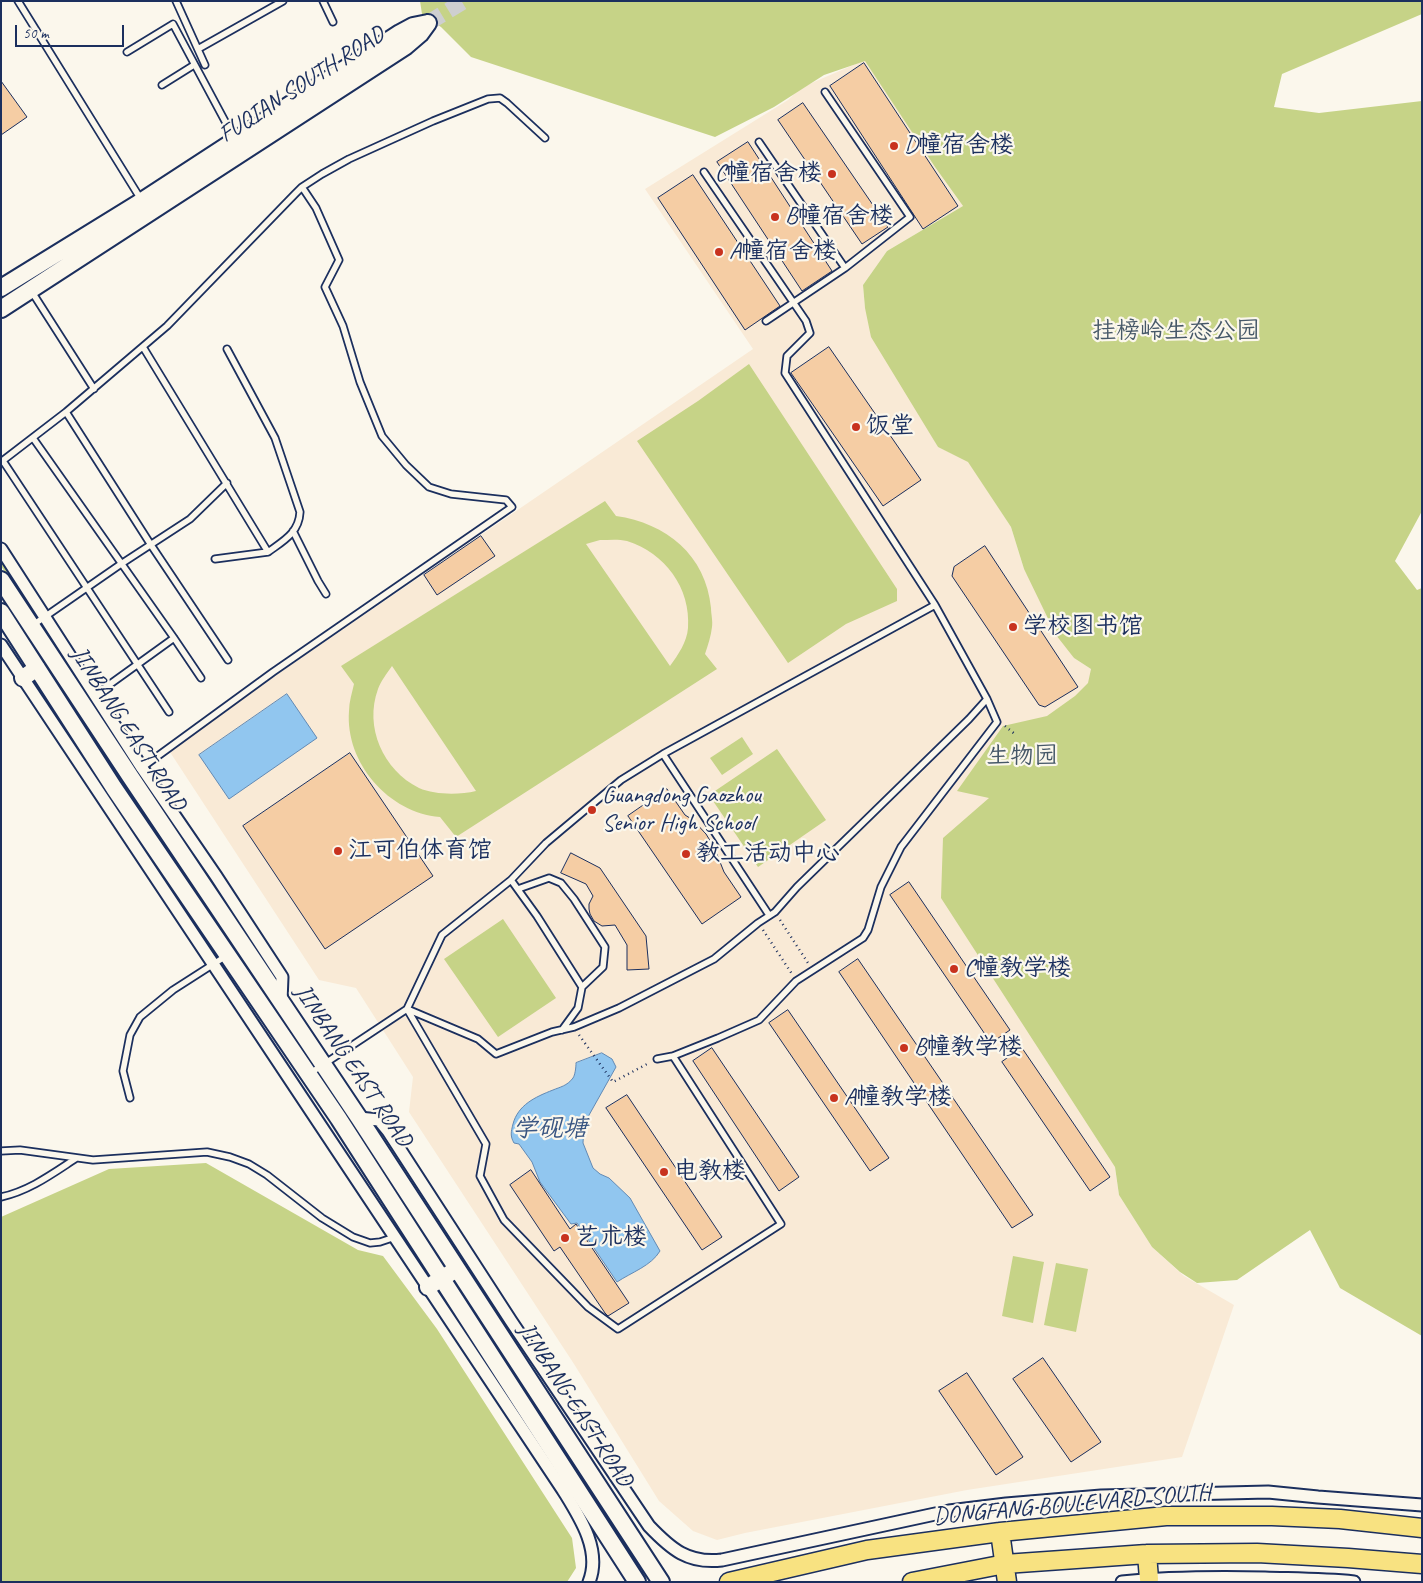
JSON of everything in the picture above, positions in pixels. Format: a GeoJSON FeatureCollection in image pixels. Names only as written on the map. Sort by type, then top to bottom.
{"type":"FeatureCollection","features":[{"type":"Feature","properties":{"kind":"main road","name":"DONGFANG BOULEVARD SOUTH"},"geometry":{"type":"LineString","coordinates":[[730,1582],[867,1550],[1000,1532],[1176,1516],[1272,1516],[1340,1519],[1422,1528]]}},
{"type":"Feature","properties":{"kind":"main road"},"geometry":{"type":"LineString","coordinates":[[1000,1532],[1007,1582]]}},
{"type":"Feature","properties":{"kind":"main road"},"geometry":{"type":"LineString","coordinates":[[912,1582],[1005,1564],[1147,1554],[1257,1553],[1422,1564]]}},
{"type":"Feature","properties":{"kind":"main road"},"geometry":{"type":"LineString","coordinates":[[1147,1554],[1149,1579]]}},
{"type":"Feature","properties":{"kind":"street","name":"FUQIAN SOUTH ROAD"},"geometry":{"type":"LineString","coordinates":[[1,309],[400,33],[414,26],[428,23],[420,34],[406,46],[239,146]]}},
{"type":"Feature","properties":{"kind":"street","name":"FUQIAN SOUTH ROAD"},"geometry":{"type":"LineString","coordinates":[[1,288],[146,207]]}},
{"type":"Feature","properties":{"kind":"street"},"geometry":{"type":"LineString","coordinates":[[1,549],[39,621]]}},
{"type":"Feature","properties":{"kind":"street","name":"JINBANG EAST ROAD"},"geometry":{"type":"LineString","coordinates":[[1,580],[39,621],[136,772],[218,909],[458,1268],[661,1582]]}},
{"type":"Feature","properties":{"kind":"street","name":"JINBANG EAST ROAD"},"geometry":{"type":"LineString","coordinates":[[1,612],[115,798],[203,919],[309,1074],[435,1283],[637,1582]]}},
{"type":"Feature","properties":{"kind":"street"},"geometry":{"type":"LineString","coordinates":[[1,645],[23,678],[115,798],[213,964],[394,1237],[435,1283],[580,1518],[592,1552],[592,1575],[589,1582]]}},
{"type":"Feature","properties":{"kind":"street"},"geometry":{"type":"LineString","coordinates":[[23,678],[37,668]]}},
{"type":"Feature","properties":{"kind":"street"},"geometry":{"type":"LineString","coordinates":[[136,772],[216,876],[282,977],[281,1002]]}},
{"type":"Feature","properties":{"kind":"street"},"geometry":{"type":"LineString","coordinates":[[203,919],[218,909]]}},
{"type":"Feature","properties":{"kind":"street"},"geometry":{"type":"LineString","coordinates":[[359,1118],[379,1120],[388,1130],[511,1322],[649,1526],[666,1544],[685,1556],[707,1562],[722,1560],[949,1511],[1101,1496],[1268,1492],[1318,1498],[1422,1505]]}},
{"type":"Feature","properties":{"kind":"street"},"geometry":{"type":"LineString","coordinates":[[435,1283],[458,1268]]}},
{"type":"Feature","properties":{"kind":"street"},"geometry":{"type":"LineString","coordinates":[[1122,1582],[1210,1577],[1354,1582]]}},
{"type":"Feature","properties":{"kind":"lane"},"geometry":{"type":"LineString","coordinates":[[18,1],[146,207]]}},
{"type":"Feature","properties":{"kind":"lane"},"geometry":{"type":"LineString","coordinates":[[176,1],[205,65]]}},
{"type":"Feature","properties":{"kind":"lane"},"geometry":{"type":"LineString","coordinates":[[198,49],[283,1]]}},
{"type":"Feature","properties":{"kind":"lane"},"geometry":{"type":"LineString","coordinates":[[322,1],[333,22]]}},
{"type":"Feature","properties":{"kind":"lane"},"geometry":{"type":"LineString","coordinates":[[127,52],[173,24],[239,146]]}},
{"type":"Feature","properties":{"kind":"lane"},"geometry":{"type":"LineString","coordinates":[[162,85],[194,65]]}},
{"type":"Feature","properties":{"kind":"lane"},"geometry":{"type":"LineString","coordinates":[[766,321],[845,268],[910,217],[826,92]]}},
{"type":"Feature","properties":{"kind":"lane"},"geometry":{"type":"LineString","coordinates":[[169,712],[87,586],[2,462],[66,412],[143,347],[166,326],[302,187],[322,174],[349,159],[433,121],[488,99],[500,98],[545,138]]}},
{"type":"Feature","properties":{"kind":"lane"},"geometry":{"type":"LineString","coordinates":[[759,142],[845,268]]}},
{"type":"Feature","properties":{"kind":"lane"},"geometry":{"type":"LineString","coordinates":[[657,1058],[673,1056],[759,1020],[796,981],[864,938],[881,887],[901,848],[997,722],[987,698],[935,605],[785,372],[787,356],[810,333],[806,321],[704,172]]}},
{"type":"Feature","properties":{"kind":"lane"},"geometry":{"type":"LineString","coordinates":[[115,798],[136,772],[273,672],[512,507],[506,500],[451,494],[429,487],[406,465],[382,436],[360,382],[343,326],[325,287],[339,260],[316,208],[302,187]]}},
{"type":"Feature","properties":{"kind":"lane"},"geometry":{"type":"LineString","coordinates":[[23,275],[94,389]]}},
{"type":"Feature","properties":{"kind":"lane"},"geometry":{"type":"LineString","coordinates":[[143,347],[268,552]]}},
{"type":"Feature","properties":{"kind":"lane"},"geometry":{"type":"LineString","coordinates":[[215,559],[268,552],[294,531],[299,523],[300,512],[275,438],[227,348]]}},
{"type":"Feature","properties":{"kind":"lane"},"geometry":{"type":"LineString","coordinates":[[66,412],[151,545],[228,660]]}},
{"type":"Feature","properties":{"kind":"lane"},"geometry":{"type":"LineString","coordinates":[[33,438],[201,678]]}},
{"type":"Feature","properties":{"kind":"lane"},"geometry":{"type":"LineString","coordinates":[[39,621],[87,586],[190,519],[227,484]]}},
{"type":"Feature","properties":{"kind":"lane"},"geometry":{"type":"LineString","coordinates":[[294,531],[326,594]]}},
{"type":"Feature","properties":{"kind":"lane"},"geometry":{"type":"LineString","coordinates":[[309,1074],[407,1009],[442,935],[511,880],[546,843],[621,780],[663,754],[935,605]]}},
{"type":"Feature","properties":{"kind":"lane"},"geometry":{"type":"LineString","coordinates":[[89,699],[174,638]]}},
{"type":"Feature","properties":{"kind":"lane"},"geometry":{"type":"LineString","coordinates":[[407,1009],[478,1039],[496,1054],[552,1032],[574,1027],[619,1008],[714,960],[758,923],[772,914],[969,719],[987,698]]}},
{"type":"Feature","properties":{"kind":"lane"},"geometry":{"type":"LineString","coordinates":[[663,754],[772,914]]}},
{"type":"Feature","properties":{"kind":"lane"},"geometry":{"type":"LineString","coordinates":[[518,890],[549,878],[561,883],[605,947],[603,967],[582,988],[578,1008],[562,1030]]}},
{"type":"Feature","properties":{"kind":"lane"},"geometry":{"type":"LineString","coordinates":[[511,880],[537,916],[582,988]]}},
{"type":"Feature","properties":{"kind":"lane"},"geometry":{"type":"LineString","coordinates":[[130,1098],[124,1071],[130,1035],[140,1017],[173,990],[227,955]]}},
{"type":"Feature","properties":{"kind":"lane"},"geometry":{"type":"LineString","coordinates":[[407,1009],[486,1144],[480,1176],[504,1220],[588,1307],[618,1329],[781,1224],[673,1056]]}},
{"type":"Feature","properties":{"kind":"lane"},"geometry":{"type":"LineString","coordinates":[[1,1151],[20,1150],[93,1160],[207,1152],[230,1157],[249,1164],[267,1175],[322,1218],[353,1237],[370,1243],[394,1237]]}},
{"type":"Feature","properties":{"kind":"lane"},"geometry":{"type":"LineString","coordinates":[[1,1197],[33,1185],[75,1159]]}},
{"type":"Feature","properties":{"kind":"path"},"geometry":{"type":"LineString","coordinates":[[997,722],[1006,726],[1016,735]]}},
{"type":"Feature","properties":{"kind":"path"},"geometry":{"type":"LineString","coordinates":[[772,914],[813,971]]}},
{"type":"Feature","properties":{"kind":"path"},"geometry":{"type":"LineString","coordinates":[[758,923],[796,981]]}},
{"type":"Feature","properties":{"kind":"path"},"geometry":{"type":"LineString","coordinates":[[574,1027],[613,1082],[657,1058]]}},
{"type":"Feature","properties":{"kind":"shaded area","name":"Guangdong Gaozhou Senior High School"},"geometry":{"type":"Polygon","coordinates":[[[865,60],[935,167],[963,206],[887,251],[863,285],[865,308],[938,447],[968,461],[1011,527],[1024,569],[1074,658],[1091,669],[1116,696],[1115,1168],[1119,1195],[1152,1247],[1184,1276],[1234,1305],[1182,1457],[967,1490],[717,1540],[693,1531],[659,1501],[574,1364],[409,1112],[413,1077],[356,988],[319,980],[168,749],[753,349],[645,189],[788,100],[800,88],[865,60]]]}},
{"type":"Feature","properties":{"kind":"green space","name":"挂榜岭生态公园"},"geometry":{"type":"Polygon","coordinates":[[[420,1],[1422,1],[1422,14],[1282,74],[1274,107],[1319,113],[1422,101],[1422,511],[1395,561],[1417,590],[1422,588],[1422,1336],[1340,1288],[1310,1230],[1237,1280],[1197,1283],[1180,1272],[1152,1247],[1119,1195],[1115,1167],[941,898],[943,838],[989,798],[957,791],[1003,726],[1047,716],[1075,696],[1088,683],[1091,669],[1074,658],[1056,635],[1024,569],[1011,527],[968,462],[938,447],[871,337],[865,308],[863,285],[887,251],[963,206],[865,61],[824,75],[774,107],[715,137],[471,57],[441,27],[422,14],[420,1]]]}},
{"type":"Feature","properties":{"kind":"green space"},"geometry":{"type":"Polygon","coordinates":[[[749,364],[897,589],[897,601],[846,624],[788,663],[637,441],[698,401],[749,364]]]}},
{"type":"Feature","properties":{"kind":"green space"},"geometry":{"type":"Polygon","coordinates":[[[605,501],[616,516],[651,526],[667,534],[692,557],[708,589],[712,627],[705,654],[717,669],[456,837],[440,817],[421,813],[404,806],[388,795],[374,782],[363,766],[354,749],[350,730],[349,708],[354,684],[341,666],[605,501]],[[600,540],[586,544],[670,666],[684,643],[688,628],[688,613],[680,586],[664,563],[641,547],[624,540],[600,540]],[[392,666],[379,686],[374,703],[373,718],[375,732],[387,759],[406,780],[419,788],[447,794],[476,791],[392,666]]]}},
{"type":"Feature","properties":{"kind":"green space"},"geometry":{"type":"Polygon","coordinates":[[[1,555],[38,613],[34,616],[1,566],[1,555]]]}},
{"type":"Feature","properties":{"kind":"green space"},"geometry":{"type":"Polygon","coordinates":[[[742,737],[753,754],[722,775],[710,758],[742,737]]]}},
{"type":"Feature","properties":{"kind":"green space"},"geometry":{"type":"Polygon","coordinates":[[[777,749],[826,820],[758,867],[709,795],[777,749]]]}},
{"type":"Feature","properties":{"kind":"green space"},"geometry":{"type":"Polygon","coordinates":[[[503,919],[556,998],[498,1037],[444,959],[503,919]]]}},
{"type":"Feature","properties":{"kind":"green space"},"geometry":{"type":"Polygon","coordinates":[[[206,1163],[358,1250],[383,1256],[437,1329],[572,1538],[576,1568],[567,1582],[1,1582],[1,1217],[109,1169],[206,1163]]]}},
{"type":"Feature","properties":{"kind":"green space"},"geometry":{"type":"Polygon","coordinates":[[[1013,1256],[1044,1262],[1033,1323],[1002,1316],[1013,1256]]]}},
{"type":"Feature","properties":{"kind":"green space"},"geometry":{"type":"Polygon","coordinates":[[[1056,1263],[1088,1269],[1076,1332],[1044,1325],[1056,1263]]]}},
{"type":"Feature","properties":{"kind":"water"},"geometry":{"type":"Polygon","coordinates":[[[287,694],[317,738],[229,799],[199,755],[287,694]]]}},
{"type":"Feature","properties":{"kind":"water","name":"学砚塘"},"geometry":{"type":"Polygon","coordinates":[[[602,1053],[612,1059],[616,1067],[584,1124],[583,1143],[593,1168],[609,1178],[630,1198],[660,1251],[652,1261],[617,1282],[577,1223],[571,1224],[540,1182],[532,1162],[519,1144],[514,1143],[511,1134],[515,1117],[528,1102],[568,1083],[574,1077],[576,1063],[602,1053]]]}},
{"type":"Feature","properties":{"kind":"building","name":"D幢宿舍楼"},"geometry":{"type":"Polygon","coordinates":[[[864,63],[958,206],[923,229],[830,86],[864,63]]]}},
{"type":"Feature","properties":{"kind":"building"},"geometry":{"type":"Polygon","coordinates":[[[1,81],[27,117],[1,135],[1,81]]]}},
{"type":"Feature","properties":{"kind":"building","name":"C幢宿舍楼"},"geometry":{"type":"Polygon","coordinates":[[[803,103],[888,227],[862,244],[778,120],[803,103]]]}},
{"type":"Feature","properties":{"kind":"building","name":"B幢宿舍楼"},"geometry":{"type":"Polygon","coordinates":[[[748,142],[832,271],[802,291],[717,162],[748,142]]]}},
{"type":"Feature","properties":{"kind":"building","name":"A幢宿舍楼"},"geometry":{"type":"Polygon","coordinates":[[[693,175],[780,306],[745,330],[658,198],[693,175]]]}},
{"type":"Feature","properties":{"kind":"building","name":"饭堂"},"geometry":{"type":"Polygon","coordinates":[[[829,347],[921,480],[883,506],[791,373],[829,347]]]}},
{"type":"Feature","properties":{"kind":"building"},"geometry":{"type":"Polygon","coordinates":[[[481,536],[495,556],[437,595],[424,575],[481,536]]]}},
{"type":"Feature","properties":{"kind":"building","name":"学校图书馆"},"geometry":{"type":"Polygon","coordinates":[[[985,546],[1078,687],[1045,707],[1039,705],[952,576],[954,567],[985,546]]]}},
{"type":"Feature","properties":{"kind":"building","name":"江可伯体育馆"},"geometry":{"type":"Polygon","coordinates":[[[350,753],[433,876],[325,949],[243,826],[350,753]]]}},
{"type":"Feature","properties":{"kind":"building","name":"教工活动中心"},"geometry":{"type":"Polygon","coordinates":[[[667,789],[685,815],[693,820],[706,834],[714,847],[724,872],[741,897],[702,924],[628,816],[667,789]]]}},
{"type":"Feature","properties":{"kind":"building"},"geometry":{"type":"Polygon","coordinates":[[[571,853],[600,868],[646,936],[649,969],[627,970],[627,945],[615,925],[602,926],[594,921],[589,909],[593,896],[586,884],[561,873],[571,853]]]}},
{"type":"Feature","properties":{"kind":"building","name":"C幢教学楼"},"geometry":{"type":"Polygon","coordinates":[[[909,882],[1010,1030],[991,1043],[890,895],[909,882]]]}},
{"type":"Feature","properties":{"kind":"building"},"geometry":{"type":"Polygon","coordinates":[[[858,959],[1033,1215],[1012,1228],[839,972],[858,959]]]}},
{"type":"Feature","properties":{"kind":"building","name":"A幢教学楼"},"geometry":{"type":"Polygon","coordinates":[[[788,1010],[889,1158],[870,1171],[769,1023],[788,1010]]]}},
{"type":"Feature","properties":{"kind":"building"},"geometry":{"type":"Polygon","coordinates":[[[712,1048],[799,1177],[779,1191],[693,1061],[712,1048]]]}},
{"type":"Feature","properties":{"kind":"building"},"geometry":{"type":"Polygon","coordinates":[[[1022,1048],[1110,1177],[1090,1191],[1002,1062],[1022,1048]]]}},
{"type":"Feature","properties":{"kind":"building","name":"电教楼"},"geometry":{"type":"Polygon","coordinates":[[[627,1095],[722,1237],[702,1250],[606,1108],[627,1095]]]}},
{"type":"Feature","properties":{"kind":"building","name":"艺术楼"},"geometry":{"type":"Polygon","coordinates":[[[531,1170],[570,1229],[576,1224],[629,1303],[608,1316],[560,1247],[554,1251],[510,1185],[531,1170]]]}},
{"type":"Feature","properties":{"kind":"building"},"geometry":{"type":"Polygon","coordinates":[[[1043,1358],[1101,1442],[1071,1462],[1013,1379],[1043,1358]]]}},
{"type":"Feature","properties":{"kind":"building"},"geometry":{"type":"Polygon","coordinates":[[[967,1373],[1023,1457],[996,1475],[939,1391],[967,1373]]]}},
{"type":"Feature","properties":{"kind":"tunnel"},"geometry":{"type":"LineString","coordinates":[[428,23],[464,1]]}},
{"type":"Feature","properties":{"kind":"place","name":"D幢宿舍楼"},"geometry":{"type":"Point","coordinates":[894,146]}},
{"type":"Feature","properties":{"kind":"place","name":"C幢宿舍楼"},"geometry":{"type":"Point","coordinates":[832,174]}},
{"type":"Feature","properties":{"kind":"place","name":"B幢宿舍楼"},"geometry":{"type":"Point","coordinates":[775,217]}},
{"type":"Feature","properties":{"kind":"place","name":"A幢宿舍楼"},"geometry":{"type":"Point","coordinates":[719,252]}},
{"type":"Feature","properties":{"kind":"place","name":"饭堂"},"geometry":{"type":"Point","coordinates":[856,427]}},
{"type":"Feature","properties":{"kind":"place","name":"学校图书馆"},"geometry":{"type":"Point","coordinates":[1013,627]}},
{"type":"Feature","properties":{"kind":"place","name":"Guangdong Gaozhou Senior High School"},"geometry":{"type":"Point","coordinates":[592,810]}},
{"type":"Feature","properties":{"kind":"place","name":"江可伯体育馆"},"geometry":{"type":"Point","coordinates":[338,851]}},
{"type":"Feature","properties":{"kind":"place","name":"教工活动中心"},"geometry":{"type":"Point","coordinates":[686,854]}},
{"type":"Feature","properties":{"kind":"place","name":"C幢教学楼"},"geometry":{"type":"Point","coordinates":[954,969]}},
{"type":"Feature","properties":{"kind":"place","name":"B幢教学楼"},"geometry":{"type":"Point","coordinates":[904,1048]}},
{"type":"Feature","properties":{"kind":"place","name":"A幢教学楼"},"geometry":{"type":"Point","coordinates":[834,1098]}},
{"type":"Feature","properties":{"kind":"place","name":"电教楼"},"geometry":{"type":"Point","coordinates":[664,1172]}},
{"type":"Feature","properties":{"kind":"place","name":"艺术楼"},"geometry":{"type":"Point","coordinates":[565,1238]}},
{"type":"Feature","properties":{"kind":"park label","name":"生物园"},"geometry":{"type":"Point","coordinates":[1022,757]}}]}
